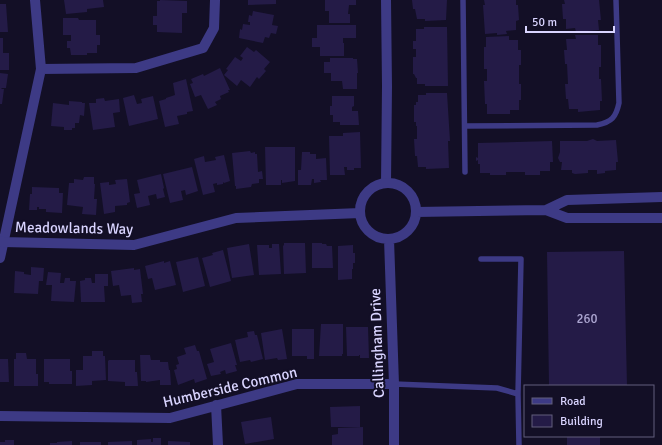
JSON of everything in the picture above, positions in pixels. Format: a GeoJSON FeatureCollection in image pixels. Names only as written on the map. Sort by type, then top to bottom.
{"type":"FeatureCollection","features":[{"type":"Feature","properties":{"kind":"street"},"geometry":{"type":"LineString","coordinates":[[0,258],[2,242],[41,69],[35,0]]}},
{"type":"Feature","properties":{"kind":"street"},"geometry":{"type":"LineString","coordinates":[[41,69],[136,68],[203,48],[214,28],[215,0]]}},
{"type":"Feature","properties":{"kind":"street"},"geometry":{"type":"LineString","coordinates":[[386,0],[386,183]]}},
{"type":"Feature","properties":{"kind":"street"},"geometry":{"type":"LineString","coordinates":[[386,183],[396,184],[411,194],[415,203],[416,212],[414,222],[408,231],[399,237],[389,239],[378,237],[369,232],[363,224],[360,213],[362,202],[367,193],[376,186],[386,183]]}},
{"type":"Feature","properties":{"kind":"street"},"geometry":{"type":"LineString","coordinates":[[546,210],[567,200],[662,197]]}},
{"type":"Feature","properties":{"kind":"street"},"geometry":{"type":"LineString","coordinates":[[416,212],[546,210],[567,218],[662,218]]}},
{"type":"Feature","properties":{"kind":"street","name":"Meadowlands Way"},"geometry":{"type":"LineString","coordinates":[[2,242],[134,245],[236,218],[360,213]]}},
{"type":"Feature","properties":{"kind":"street","name":"Callingham Drive"},"geometry":{"type":"LineString","coordinates":[[389,239],[394,384],[394,445]]}},
{"type":"Feature","properties":{"kind":"street","name":"Humberside Common"},"geometry":{"type":"LineString","coordinates":[[0,416],[170,418],[297,384],[394,384]]}},
{"type":"Feature","properties":{"kind":"street"},"geometry":{"type":"LineString","coordinates":[[216,406],[218,445]]}},
{"type":"Feature","properties":{"kind":"lane"},"geometry":{"type":"LineString","coordinates":[[463,0],[465,172]]}},
{"type":"Feature","properties":{"kind":"lane"},"geometry":{"type":"LineString","coordinates":[[465,126],[597,125],[608,122],[617,111],[619,103],[616,0]]}},
{"type":"Feature","properties":{"kind":"lane"},"geometry":{"type":"LineString","coordinates":[[481,259],[521,259],[518,394],[519,445]]}},
{"type":"Feature","properties":{"kind":"lane"},"geometry":{"type":"LineString","coordinates":[[394,384],[497,388],[518,394]]}},
{"type":"Feature","properties":{"kind":"building"},"geometry":{"type":"Polygon","coordinates":[[[64,0],[103,0],[104,7],[87,9],[87,12],[66,14],[64,0]]]}},
{"type":"Feature","properties":{"kind":"building"},"geometry":{"type":"Polygon","coordinates":[[[248,0],[276,0],[276,4],[248,5],[248,0]]]}},
{"type":"Feature","properties":{"kind":"building"},"geometry":{"type":"Polygon","coordinates":[[[325,0],[356,0],[356,5],[349,5],[348,14],[350,14],[350,23],[329,23],[329,11],[325,11],[325,0]]]}},
{"type":"Feature","properties":{"kind":"building"},"geometry":{"type":"Polygon","coordinates":[[[412,0],[447,0],[446,20],[425,21],[425,19],[417,19],[415,9],[413,9],[412,0]]]}},
{"type":"Feature","properties":{"kind":"building"},"geometry":{"type":"Polygon","coordinates":[[[484,0],[516,0],[516,5],[518,5],[519,20],[516,21],[516,30],[506,31],[507,34],[485,34],[484,0]]]}},
{"type":"Feature","properties":{"kind":"building"},"geometry":{"type":"Polygon","coordinates":[[[564,0],[599,0],[601,20],[598,20],[599,30],[576,32],[575,28],[566,29],[566,19],[563,19],[562,4],[565,4],[564,0]]]}},
{"type":"Feature","properties":{"kind":"building"},"geometry":{"type":"Polygon","coordinates":[[[157,1],[187,1],[187,13],[182,13],[182,33],[157,32],[157,25],[153,25],[153,16],[157,16],[157,1]]]}},
{"type":"Feature","properties":{"kind":"building"},"geometry":{"type":"Polygon","coordinates":[[[0,4],[6,4],[8,32],[0,32],[0,4]]]}},
{"type":"Feature","properties":{"kind":"building"},"geometry":{"type":"Polygon","coordinates":[[[253,11],[274,15],[272,25],[278,26],[276,34],[271,33],[269,38],[265,37],[263,43],[239,38],[240,29],[242,30],[243,24],[250,25],[250,22],[248,22],[249,15],[252,16],[253,11]]]}},
{"type":"Feature","properties":{"kind":"building"},"geometry":{"type":"Polygon","coordinates":[[[63,18],[96,20],[96,35],[100,35],[100,45],[97,45],[97,53],[87,53],[87,55],[71,55],[70,48],[67,48],[67,41],[71,41],[71,35],[63,35],[63,18]]]}},
{"type":"Feature","properties":{"kind":"building"},"geometry":{"type":"Polygon","coordinates":[[[317,25],[356,25],[356,38],[343,38],[344,56],[320,56],[320,47],[312,47],[312,38],[317,38],[317,25]]]}},
{"type":"Feature","properties":{"kind":"building"},"geometry":{"type":"Polygon","coordinates":[[[424,27],[447,27],[448,86],[425,86],[425,84],[417,84],[417,78],[413,74],[413,57],[416,57],[416,49],[413,49],[413,41],[416,41],[416,29],[424,29],[424,27]]]}},
{"type":"Feature","properties":{"kind":"building"},"geometry":{"type":"Polygon","coordinates":[[[575,35],[598,35],[598,45],[601,45],[601,67],[599,67],[599,79],[601,79],[602,101],[600,101],[600,110],[578,112],[578,109],[569,109],[568,99],[566,99],[565,84],[568,84],[567,64],[565,64],[564,50],[567,50],[566,39],[576,39],[575,35]]]}},
{"type":"Feature","properties":{"kind":"building"},"geometry":{"type":"Polygon","coordinates":[[[509,36],[509,40],[518,40],[518,50],[521,50],[519,84],[521,84],[521,100],[519,100],[519,110],[510,110],[510,114],[487,114],[484,81],[487,81],[487,69],[484,69],[484,47],[486,47],[486,37],[509,36]]]}},
{"type":"Feature","properties":{"kind":"building"},"geometry":{"type":"Polygon","coordinates":[[[0,38],[3,38],[3,53],[9,53],[9,70],[0,70],[0,38]]]}},
{"type":"Feature","properties":{"kind":"building"},"geometry":{"type":"Polygon","coordinates":[[[247,47],[254,52],[256,50],[270,62],[264,69],[266,71],[259,79],[257,77],[250,87],[241,80],[237,86],[224,75],[228,70],[226,69],[235,57],[241,61],[243,58],[240,56],[247,47]]]}},
{"type":"Feature","properties":{"kind":"building"},"geometry":{"type":"Polygon","coordinates":[[[330,58],[357,59],[357,89],[343,89],[342,81],[331,81],[331,73],[324,73],[324,62],[330,62],[330,58]]]}},
{"type":"Feature","properties":{"kind":"building"},"geometry":{"type":"Polygon","coordinates":[[[220,68],[230,90],[228,90],[229,92],[220,96],[221,99],[215,102],[217,105],[208,109],[201,95],[195,97],[190,84],[193,83],[191,79],[203,74],[204,76],[220,68]]]}},
{"type":"Feature","properties":{"kind":"building"},"geometry":{"type":"Polygon","coordinates":[[[0,73],[8,74],[6,88],[1,89],[4,89],[2,104],[0,104],[0,73]]]}},
{"type":"Feature","properties":{"kind":"building"},"geometry":{"type":"Polygon","coordinates":[[[186,79],[193,111],[177,116],[179,124],[165,127],[159,101],[175,95],[173,83],[186,79]]]}},
{"type":"Feature","properties":{"kind":"building"},"geometry":{"type":"Polygon","coordinates":[[[426,93],[447,93],[450,141],[448,141],[449,168],[426,169],[426,167],[418,167],[417,156],[415,156],[414,139],[417,139],[417,126],[416,122],[414,122],[414,105],[418,102],[418,95],[426,95],[426,93]]]}},
{"type":"Feature","properties":{"kind":"building"},"geometry":{"type":"Polygon","coordinates":[[[134,95],[137,104],[142,103],[141,99],[153,96],[158,119],[129,126],[123,98],[134,95]]]}},
{"type":"Feature","properties":{"kind":"building"},"geometry":{"type":"Polygon","coordinates":[[[332,96],[354,96],[354,106],[352,107],[352,111],[358,111],[359,125],[340,125],[340,122],[333,122],[333,115],[330,115],[332,96]]]}},
{"type":"Feature","properties":{"kind":"building"},"geometry":{"type":"Polygon","coordinates":[[[104,98],[105,101],[119,99],[120,112],[113,113],[115,127],[93,130],[89,103],[96,103],[96,99],[104,98]]]}},
{"type":"Feature","properties":{"kind":"building"},"geometry":{"type":"Polygon","coordinates":[[[69,101],[85,103],[84,116],[80,115],[79,123],[75,123],[75,128],[72,128],[72,130],[64,130],[64,127],[51,126],[53,103],[69,105],[69,101]]]}},
{"type":"Feature","properties":{"kind":"building"},"geometry":{"type":"Polygon","coordinates":[[[360,132],[361,168],[347,170],[347,167],[344,167],[345,175],[330,175],[329,136],[343,136],[343,133],[360,132]]]}},
{"type":"Feature","properties":{"kind":"building"},"geometry":{"type":"Polygon","coordinates":[[[593,139],[597,141],[616,140],[618,162],[616,162],[616,170],[605,171],[605,173],[597,174],[597,170],[588,170],[588,173],[575,174],[572,173],[572,170],[561,170],[562,162],[560,162],[558,158],[560,152],[560,141],[587,141],[593,139]]]}},
{"type":"Feature","properties":{"kind":"building"},"geometry":{"type":"Polygon","coordinates":[[[552,141],[553,162],[550,162],[550,171],[540,171],[540,175],[525,175],[525,172],[506,172],[506,175],[490,175],[490,173],[480,173],[480,164],[478,164],[478,160],[476,161],[476,157],[478,158],[478,143],[552,141]]]}},
{"type":"Feature","properties":{"kind":"building"},"geometry":{"type":"Polygon","coordinates":[[[265,147],[295,147],[295,181],[282,183],[281,180],[281,185],[266,185],[265,147]]]}},
{"type":"Feature","properties":{"kind":"building"},"geometry":{"type":"Polygon","coordinates":[[[250,151],[251,153],[255,152],[255,154],[257,154],[258,172],[262,171],[263,179],[259,179],[259,183],[252,184],[251,187],[236,189],[232,153],[250,151]]]}},
{"type":"Feature","properties":{"kind":"building"},"geometry":{"type":"Polygon","coordinates":[[[302,152],[316,154],[316,159],[326,158],[327,180],[320,180],[321,182],[314,183],[314,179],[312,179],[311,185],[298,185],[298,170],[301,170],[302,152]]]}},
{"type":"Feature","properties":{"kind":"building"},"geometry":{"type":"Polygon","coordinates":[[[224,155],[230,181],[223,182],[223,184],[213,184],[215,192],[203,195],[194,159],[204,156],[205,162],[216,160],[215,157],[224,155]]]}},
{"type":"Feature","properties":{"kind":"building"},"geometry":{"type":"Polygon","coordinates":[[[192,167],[198,191],[186,195],[185,190],[181,191],[183,200],[170,203],[163,174],[192,167]]]}},
{"type":"Feature","properties":{"kind":"building"},"geometry":{"type":"Polygon","coordinates":[[[161,174],[165,197],[157,199],[156,194],[148,196],[150,205],[137,208],[134,194],[140,193],[137,180],[161,174]]]}},
{"type":"Feature","properties":{"kind":"building"},"geometry":{"type":"Polygon","coordinates":[[[84,177],[94,177],[94,199],[97,199],[96,215],[82,214],[83,207],[67,205],[69,183],[74,183],[74,179],[83,180],[84,177]]]}},
{"type":"Feature","properties":{"kind":"building"},"geometry":{"type":"Polygon","coordinates":[[[127,179],[130,202],[127,203],[127,205],[115,206],[115,212],[104,214],[100,183],[109,182],[109,185],[116,184],[115,180],[127,179]]]}},
{"type":"Feature","properties":{"kind":"building"},"geometry":{"type":"Polygon","coordinates":[[[32,187],[59,188],[59,193],[63,193],[62,213],[46,212],[46,209],[39,209],[39,207],[37,207],[37,210],[29,210],[32,187]]]}},
{"type":"Feature","properties":{"kind":"building"},"geometry":{"type":"Polygon","coordinates":[[[284,243],[305,243],[306,273],[284,274],[284,243]]]}},
{"type":"Feature","properties":{"kind":"building"},"geometry":{"type":"Polygon","coordinates":[[[312,243],[322,243],[326,244],[327,246],[332,246],[333,268],[312,268],[312,243]]]}},
{"type":"Feature","properties":{"kind":"building"},"geometry":{"type":"Polygon","coordinates":[[[249,244],[254,275],[232,278],[227,248],[249,244]]]}},
{"type":"Feature","properties":{"kind":"building"},"geometry":{"type":"Polygon","coordinates":[[[272,244],[279,244],[281,274],[259,275],[257,245],[269,245],[269,248],[272,248],[272,244]]]}},
{"type":"Feature","properties":{"kind":"building"},"geometry":{"type":"Polygon","coordinates":[[[353,245],[355,263],[353,263],[352,279],[338,280],[338,246],[353,245]]]}},
{"type":"Feature","properties":{"kind":"building"},"geometry":{"type":"Polygon","coordinates":[[[223,250],[231,281],[210,287],[202,258],[223,250]]]}},
{"type":"Feature","properties":{"kind":"building"},"geometry":{"type":"Polygon","coordinates":[[[624,251],[627,385],[549,385],[547,252],[624,251]]]}},
{"type":"Feature","properties":{"kind":"building"},"geometry":{"type":"Polygon","coordinates":[[[198,257],[205,286],[183,292],[176,262],[198,257]]]}},
{"type":"Feature","properties":{"kind":"building"},"geometry":{"type":"Polygon","coordinates":[[[164,261],[164,263],[170,261],[176,285],[155,290],[152,278],[148,279],[145,266],[164,261]]]}},
{"type":"Feature","properties":{"kind":"building"},"geometry":{"type":"Polygon","coordinates":[[[31,267],[44,268],[43,281],[39,281],[38,294],[14,293],[15,271],[24,272],[24,274],[31,275],[31,267]]]}},
{"type":"Feature","properties":{"kind":"building"},"geometry":{"type":"Polygon","coordinates":[[[134,268],[134,270],[140,269],[143,294],[141,294],[142,302],[132,303],[131,295],[121,296],[119,285],[113,286],[111,271],[134,268]]]}},
{"type":"Feature","properties":{"kind":"building"},"geometry":{"type":"Polygon","coordinates":[[[48,272],[61,273],[60,283],[64,283],[65,278],[70,278],[70,281],[76,281],[74,302],[51,301],[52,285],[46,285],[48,272]]]}},
{"type":"Feature","properties":{"kind":"building"},"geometry":{"type":"Polygon","coordinates":[[[95,274],[108,274],[108,286],[104,286],[105,302],[81,302],[80,281],[85,280],[85,278],[91,278],[92,283],[95,283],[95,274]]]}},
{"type":"Feature","properties":{"kind":"building"},"geometry":{"type":"Polygon","coordinates":[[[321,324],[343,324],[342,356],[319,356],[321,324]]]}},
{"type":"Feature","properties":{"kind":"building"},"geometry":{"type":"Polygon","coordinates":[[[346,327],[368,327],[369,358],[360,358],[360,355],[347,356],[346,327]]]}},
{"type":"Feature","properties":{"kind":"building"},"geometry":{"type":"Polygon","coordinates":[[[282,329],[287,359],[278,360],[277,358],[265,360],[261,333],[282,329]]]}},
{"type":"Feature","properties":{"kind":"building"},"geometry":{"type":"Polygon","coordinates":[[[292,329],[314,329],[314,359],[307,359],[307,356],[292,356],[292,329]]]}},
{"type":"Feature","properties":{"kind":"building"},"geometry":{"type":"Polygon","coordinates":[[[254,331],[255,335],[257,335],[263,359],[251,362],[250,360],[240,362],[235,340],[248,337],[247,332],[254,331]]]}},
{"type":"Feature","properties":{"kind":"building"},"geometry":{"type":"Polygon","coordinates":[[[231,343],[237,365],[235,365],[237,371],[226,374],[225,370],[220,372],[221,374],[211,376],[207,364],[214,362],[210,349],[231,343]]]}},
{"type":"Feature","properties":{"kind":"building"},"geometry":{"type":"Polygon","coordinates":[[[195,345],[197,351],[199,351],[207,379],[195,383],[194,379],[178,385],[174,370],[177,369],[176,365],[179,364],[177,357],[186,354],[184,348],[195,345]]]}},
{"type":"Feature","properties":{"kind":"building"},"geometry":{"type":"Polygon","coordinates":[[[92,351],[103,351],[103,356],[105,356],[106,380],[92,381],[92,385],[76,386],[76,370],[83,370],[83,356],[92,356],[92,351]]]}},
{"type":"Feature","properties":{"kind":"building"},"geometry":{"type":"Polygon","coordinates":[[[16,353],[26,353],[27,359],[36,359],[38,386],[14,386],[14,359],[16,359],[16,353]]]}},
{"type":"Feature","properties":{"kind":"building"},"geometry":{"type":"Polygon","coordinates":[[[140,355],[150,355],[151,360],[168,362],[171,385],[160,385],[160,380],[146,382],[141,381],[140,355]]]}},
{"type":"Feature","properties":{"kind":"building"},"geometry":{"type":"Polygon","coordinates":[[[0,359],[8,359],[9,382],[0,382],[0,359]]]}},
{"type":"Feature","properties":{"kind":"building"},"geometry":{"type":"Polygon","coordinates":[[[44,359],[70,359],[72,384],[49,384],[49,382],[44,382],[44,359]]]}},
{"type":"Feature","properties":{"kind":"building"},"geometry":{"type":"Polygon","coordinates":[[[109,360],[135,360],[135,372],[137,372],[138,386],[125,386],[125,382],[108,381],[109,360]]]}},
{"type":"Feature","properties":{"kind":"building"},"geometry":{"type":"Polygon","coordinates":[[[360,406],[360,427],[331,427],[330,407],[360,406]]]}},
{"type":"Feature","properties":{"kind":"building"},"geometry":{"type":"Polygon","coordinates":[[[271,417],[274,439],[245,444],[241,422],[271,417]]]}},
{"type":"Feature","properties":{"kind":"building"},"geometry":{"type":"Polygon","coordinates":[[[363,427],[363,445],[332,445],[332,435],[338,434],[338,428],[363,427]]]}},
{"type":"Feature","properties":{"kind":"building"},"geometry":{"type":"Polygon","coordinates":[[[567,437],[600,437],[600,445],[567,445],[567,437]]]}},
{"type":"Feature","properties":{"kind":"building"},"geometry":{"type":"Polygon","coordinates":[[[153,438],[161,438],[161,445],[137,445],[137,440],[151,439],[151,442],[153,442],[153,438]]]}},
{"type":"Feature","properties":{"kind":"building"},"geometry":{"type":"Polygon","coordinates":[[[5,440],[14,440],[14,445],[0,445],[0,442],[5,442],[5,440]]]}},
{"type":"Feature","properties":{"kind":"building"},"geometry":{"type":"Polygon","coordinates":[[[72,441],[72,445],[50,445],[50,443],[72,441]]]}},
{"type":"Feature","properties":{"kind":"building"},"geometry":{"type":"Polygon","coordinates":[[[132,441],[132,445],[108,445],[108,442],[132,441]]]}},
{"type":"Feature","properties":{"kind":"building"},"geometry":{"type":"Polygon","coordinates":[[[168,441],[190,442],[190,445],[168,445],[168,441]]]}},
{"type":"Feature","properties":{"kind":"building"},"geometry":{"type":"Polygon","coordinates":[[[80,442],[101,442],[101,445],[80,445],[80,442]]]}}]}
